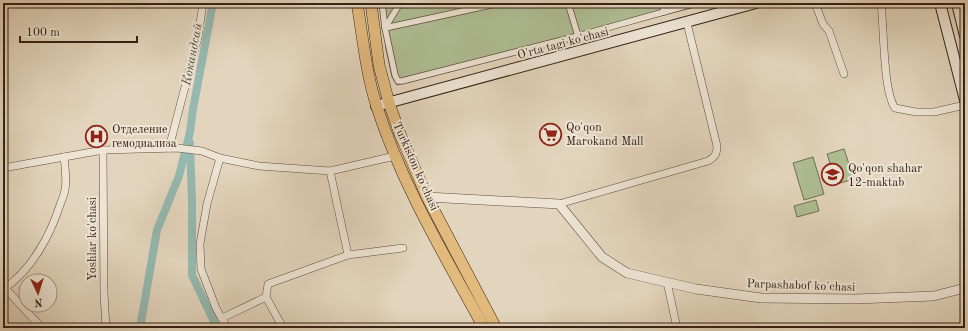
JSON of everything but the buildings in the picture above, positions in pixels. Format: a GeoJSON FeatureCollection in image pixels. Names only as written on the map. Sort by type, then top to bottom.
{"type":"FeatureCollection","features":[{"type":"Feature","properties":{"kind":"main road","name":"Turkiston ko'chasi"},"geometry":{"type":"LineString","coordinates":[[357,3],[367,65],[376,106],[395,156],[417,205],[484,328]]}},
{"type":"Feature","properties":{"kind":"main road","name":"Turkiston ko'chasi"},"geometry":{"type":"LineString","coordinates":[[371,3],[379,65],[389,103],[400,134],[428,197],[496,328]]}},
{"type":"Feature","properties":{"kind":"main road","name":"O'rta tagi ko'chasi"},"geometry":{"type":"LineString","coordinates":[[376,106],[687,23],[756,3]]}},
{"type":"Feature","properties":{"kind":"main road"},"geometry":{"type":"LineString","coordinates":[[940,3],[965,100]]}},
{"type":"Feature","properties":{"kind":"main road"},"geometry":{"type":"LineString","coordinates":[[956,3],[965,36]]}},
{"type":"Feature","properties":{"kind":"street"},"geometry":{"type":"LineString","coordinates":[[169,148],[198,37],[203,3]]}},
{"type":"Feature","properties":{"kind":"street"},"geometry":{"type":"LineString","coordinates":[[382,3],[385,28],[395,75],[398,81],[402,82],[578,36],[696,3]]}},
{"type":"Feature","properties":{"kind":"street"},"geometry":{"type":"LineString","coordinates":[[385,28],[400,3]]}},
{"type":"Feature","properties":{"kind":"street"},"geometry":{"type":"LineString","coordinates":[[385,28],[500,3]]}},
{"type":"Feature","properties":{"kind":"street"},"geometry":{"type":"LineString","coordinates":[[568,3],[578,36]]}},
{"type":"Feature","properties":{"kind":"street"},"geometry":{"type":"LineString","coordinates":[[662,3],[664,12]]}},
{"type":"Feature","properties":{"kind":"street"},"geometry":{"type":"LineString","coordinates":[[815,3],[823,24],[829,30],[844,74]]}},
{"type":"Feature","properties":{"kind":"street"},"geometry":{"type":"LineString","coordinates":[[880,3],[887,78],[892,103],[895,108],[916,112],[934,112],[965,104]]}},
{"type":"Feature","properties":{"kind":"street"},"geometry":{"type":"LineString","coordinates":[[428,197],[559,204],[714,158],[717,153],[717,146],[687,23]]}},
{"type":"Feature","properties":{"kind":"street"},"geometry":{"type":"LineString","coordinates":[[3,168],[103,150],[177,148],[202,151],[220,158],[259,166],[330,171],[395,156]]}},
{"type":"Feature","properties":{"kind":"street","name":"Yoshlar ko'chasi"},"geometry":{"type":"LineString","coordinates":[[103,150],[104,293],[106,328]]}},
{"type":"Feature","properties":{"kind":"street"},"geometry":{"type":"LineString","coordinates":[[42,328],[4,287],[15,281],[29,264],[44,243],[57,215],[65,190],[64,157]]}},
{"type":"Feature","properties":{"kind":"street"},"geometry":{"type":"LineString","coordinates":[[220,158],[207,204],[200,244],[201,269],[216,308],[227,328]]}},
{"type":"Feature","properties":{"kind":"street"},"geometry":{"type":"LineString","coordinates":[[330,171],[348,255]]}},
{"type":"Feature","properties":{"kind":"street","name":"Parpashabof ko'chasi"},"geometry":{"type":"LineString","coordinates":[[559,204],[602,257],[626,273],[696,289],[761,298],[854,299],[934,296],[965,288]]}},
{"type":"Feature","properties":{"kind":"street"},"geometry":{"type":"LineString","coordinates":[[283,328],[266,297],[268,284],[348,255],[403,248]]}},
{"type":"Feature","properties":{"kind":"street"},"geometry":{"type":"LineString","coordinates":[[667,282],[677,328]]}},
{"type":"Feature","properties":{"kind":"street"},"geometry":{"type":"LineString","coordinates":[[222,318],[266,297]]}},
{"type":"Feature","properties":{"kind":"green space"},"geometry":{"type":"Polygon","coordinates":[[[381,3],[710,3],[397,85],[392,77],[386,49],[381,3]]]}},
{"type":"Feature","properties":{"kind":"green space"},"geometry":{"type":"Polygon","coordinates":[[[844,149],[854,179],[837,184],[827,154],[844,149]]]}},
{"type":"Feature","properties":{"kind":"green space"},"geometry":{"type":"Polygon","coordinates":[[[813,157],[824,194],[804,200],[793,163],[813,157]]]}},
{"type":"Feature","properties":{"kind":"green space"},"geometry":{"type":"Polygon","coordinates":[[[816,200],[819,211],[797,217],[794,206],[816,200]]]}},
{"type":"Feature","properties":{"kind":"waterway","name":"Кокандсай"},"geometry":{"type":"LineString","coordinates":[[140,328],[157,230],[179,176],[190,132],[213,3]]}},
{"type":"Feature","properties":{"kind":"waterway"},"geometry":{"type":"LineString","coordinates":[[190,143],[192,275],[217,328]]}},
{"type":"Feature","properties":{"kind":"place","name":"Qo'qon Marokand Mall"},"geometry":{"type":"Point","coordinates":[551,134]}},
{"type":"Feature","properties":{"kind":"place","name":"Отделение гемодиализа"},"geometry":{"type":"Point","coordinates":[97,136]}},
{"type":"Feature","properties":{"kind":"place","name":"Qo'qon shahar 12-maktab"},"geometry":{"type":"Point","coordinates":[832,175]}}]}
